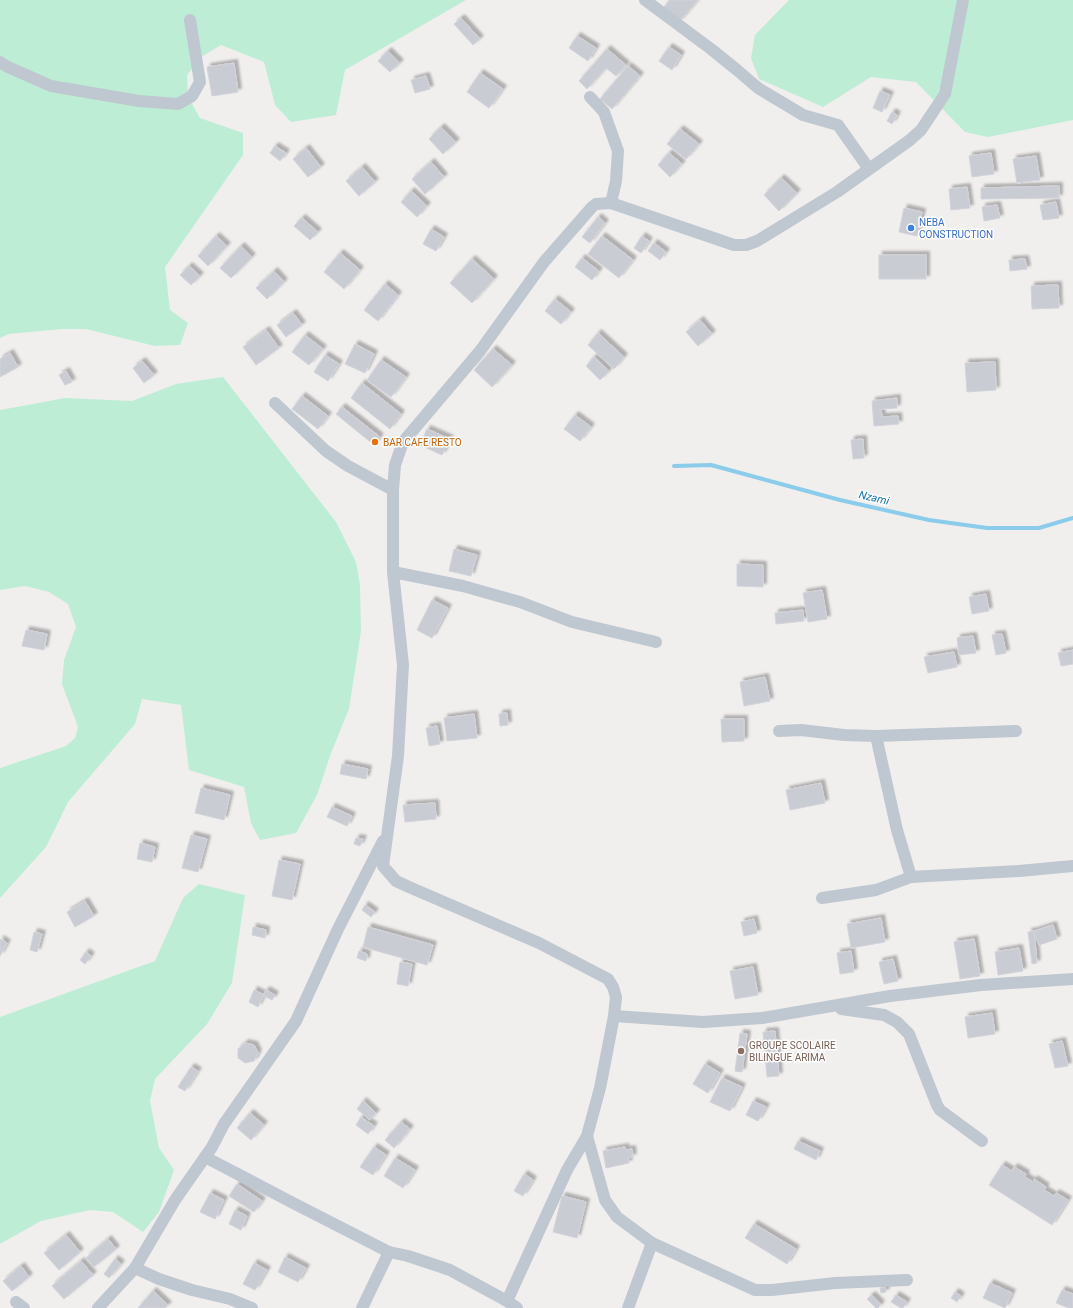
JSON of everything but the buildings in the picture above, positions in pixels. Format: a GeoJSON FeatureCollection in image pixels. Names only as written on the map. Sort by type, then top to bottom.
{"type":"FeatureCollection","features":[{"type":"Feature","properties":{"kind":"street"},"geometry":{"type":"LineString","coordinates":[[645,0],[711,49],[758,88],[803,115],[838,124],[869,169]]}},
{"type":"Feature","properties":{"kind":"street"},"geometry":{"type":"LineString","coordinates":[[204,1157],[389,1252],[408,1256],[450,1270],[512,1304],[567,1170],[587,1136],[600,1088],[614,1016],[616,997],[613,987],[608,979],[539,943],[396,881],[383,866],[398,756],[403,665],[393,572],[393,490],[395,465],[403,442],[480,351],[544,262],[592,207],[596,204],[611,203],[734,245],[746,245],[757,241],[837,192],[910,140],[921,130],[945,94],[963,0]]}},
{"type":"Feature","properties":{"kind":"street"},"geometry":{"type":"LineString","coordinates":[[0,62],[51,86],[139,101],[178,104],[192,96],[200,82],[190,20]]}},
{"type":"Feature","properties":{"kind":"street"},"geometry":{"type":"LineString","coordinates":[[590,97],[604,112],[618,151],[616,181],[611,203]]}},
{"type":"Feature","properties":{"kind":"street"},"geometry":{"type":"LineString","coordinates":[[275,403],[326,451],[348,466],[393,490]]}},
{"type":"Feature","properties":{"kind":"street"},"geometry":{"type":"LineString","coordinates":[[393,572],[462,586],[520,602],[572,622],[656,642]]}},
{"type":"Feature","properties":{"kind":"street"},"geometry":{"type":"LineString","coordinates":[[779,730],[801,730],[844,735],[876,736],[1016,731]]}},
{"type":"Feature","properties":{"kind":"street"},"geometry":{"type":"LineString","coordinates":[[876,736],[897,830],[911,877]]}},
{"type":"Feature","properties":{"kind":"street"},"geometry":{"type":"LineString","coordinates":[[98,1308],[135,1268],[175,1200],[224,1124],[296,1021],[338,929],[387,834]]}},
{"type":"Feature","properties":{"kind":"street"},"geometry":{"type":"LineString","coordinates":[[822,898],[876,890],[911,877],[1019,871],[1073,866]]}},
{"type":"Feature","properties":{"kind":"street"},"geometry":{"type":"LineString","coordinates":[[614,1016],[703,1022],[762,1018],[890,996],[981,985],[1073,979]]}},
{"type":"Feature","properties":{"kind":"street"},"geometry":{"type":"LineString","coordinates":[[830,1007],[884,1015],[897,1022],[909,1034],[940,1110],[982,1141]]}},
{"type":"Feature","properties":{"kind":"street"},"geometry":{"type":"LineString","coordinates":[[587,1136],[605,1200],[617,1217],[652,1243],[755,1290],[772,1290],[835,1283],[907,1280]]}},
{"type":"Feature","properties":{"kind":"street"},"geometry":{"type":"LineString","coordinates":[[628,1308],[652,1243]]}},
{"type":"Feature","properties":{"kind":"street"},"geometry":{"type":"LineString","coordinates":[[362,1308],[389,1252]]}},
{"type":"Feature","properties":{"kind":"street"},"geometry":{"type":"LineString","coordinates":[[135,1268],[159,1279],[192,1290],[230,1299],[252,1308]]}},
{"type":"Feature","properties":{"kind":"green space"},"geometry":{"type":"Polygon","coordinates":[[[0,0],[466,0],[345,70],[336,115],[291,122],[275,105],[264,62],[221,45],[201,57],[187,75],[188,97],[200,118],[243,133],[243,155],[165,267],[170,310],[188,323],[180,345],[155,346],[86,329],[62,329],[9,334],[0,338],[0,0]]]}},
{"type":"Feature","properties":{"kind":"green space"},"geometry":{"type":"Polygon","coordinates":[[[789,0],[1073,0],[1073,120],[988,137],[965,132],[916,82],[871,77],[823,107],[759,79],[751,58],[755,35],[789,0]]]}},
{"type":"Feature","properties":{"kind":"green space"},"geometry":{"type":"Polygon","coordinates":[[[223,377],[336,522],[356,562],[360,585],[361,631],[349,709],[331,753],[317,795],[296,833],[260,840],[251,823],[244,787],[189,770],[181,705],[142,699],[135,724],[68,802],[46,847],[0,898],[0,768],[66,746],[75,738],[78,727],[62,684],[64,660],[76,627],[68,604],[49,592],[25,586],[0,590],[0,410],[65,398],[132,401],[176,384],[223,377]]]}},
{"type":"Feature","properties":{"kind":"green space"},"geometry":{"type":"Polygon","coordinates":[[[199,884],[245,895],[232,983],[207,1024],[155,1079],[150,1101],[159,1148],[174,1170],[159,1212],[143,1232],[113,1212],[90,1210],[41,1221],[0,1244],[0,1017],[155,961],[183,898],[199,884]]]}},
{"type":"Feature","properties":{"kind":"waterway","name":"Nzami"},"geometry":{"type":"LineString","coordinates":[[674,466],[711,465],[840,500],[929,520],[987,528],[1039,528],[1073,518]]}},
{"type":"Feature","properties":{"kind":"place","name":"NEBA CONSTRUCTION"},"geometry":{"type":"Point","coordinates":[911,228]}},
{"type":"Feature","properties":{"kind":"place","name":"BAR CAFE RESTO"},"geometry":{"type":"Point","coordinates":[375,442]}},
{"type":"Feature","properties":{"kind":"place","name":"GROUPE SCOLAIRE BILINGUE ARIMA"},"geometry":{"type":"Point","coordinates":[741,1051]}}]}
